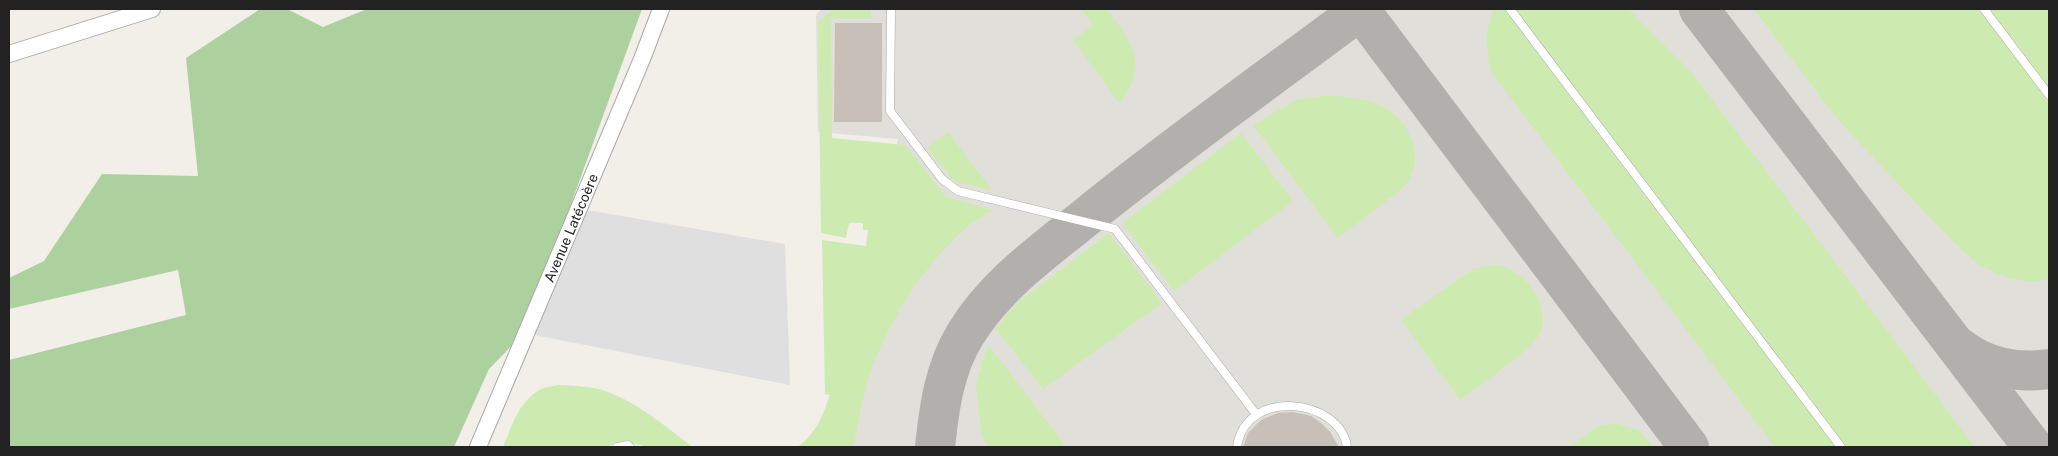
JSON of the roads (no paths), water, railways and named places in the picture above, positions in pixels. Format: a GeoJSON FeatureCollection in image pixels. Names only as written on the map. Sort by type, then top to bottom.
{"type":"FeatureCollection","features":[{"type":"Feature","properties":{"kind":"street"},"geometry":{"type":"LineString","coordinates":[[9,54],[152,9]]}},
{"type":"Feature","properties":{"kind":"street","name":"Avenue Latécoère"},"geometry":{"type":"LineString","coordinates":[[478,447],[638,68],[661,9]]}},
{"type":"Feature","properties":{"kind":"lane"},"geometry":{"type":"LineString","coordinates":[[891,9],[890,110],[942,179],[958,191],[1115,229],[1256,414]]}},
{"type":"Feature","properties":{"kind":"lane"},"geometry":{"type":"LineString","coordinates":[[1510,9],[1841,447]]}},
{"type":"Feature","properties":{"kind":"lane"},"geometry":{"type":"LineString","coordinates":[[1984,9],[2049,95]]}},
{"type":"Feature","properties":{"kind":"lane"},"geometry":{"type":"LineString","coordinates":[[1237,447],[1243,431],[1256,414],[1282,405],[1295,405],[1315,412],[1338,427],[1348,447]]}},
{"type":"Feature","properties":{"kind":"lane"},"geometry":{"type":"LineString","coordinates":[[617,447],[628,445],[630,447]]}}]}
